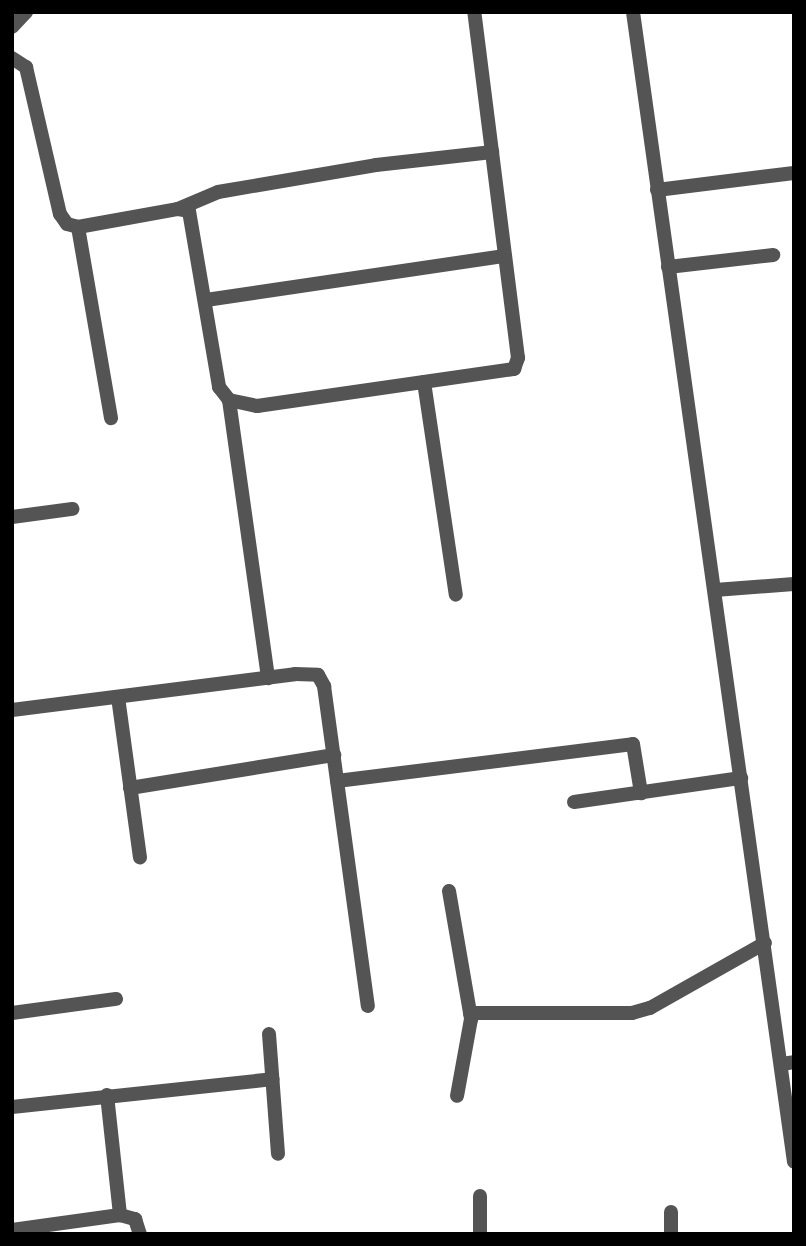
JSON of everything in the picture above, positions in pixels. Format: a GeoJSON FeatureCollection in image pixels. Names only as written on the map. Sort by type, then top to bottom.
{"type":"FeatureCollection","features":[{"type":"Feature","properties":{"kind":"street"},"geometry":{"type":"LineString","coordinates":[[12,27],[26,12]]}},
{"type":"Feature","properties":{"kind":"street"},"geometry":{"type":"LineString","coordinates":[[229,400],[257,405],[514,369],[518,358],[474,12]]}},
{"type":"Feature","properties":{"kind":"street"},"geometry":{"type":"LineString","coordinates":[[632,12],[765,943],[788,1063],[794,1162]]}},
{"type":"Feature","properties":{"kind":"street"},"geometry":{"type":"LineString","coordinates":[[12,58],[26,66],[60,214],[67,224],[78,227],[178,209],[218,192],[376,165],[492,152]]}},
{"type":"Feature","properties":{"kind":"street"},"geometry":{"type":"LineString","coordinates":[[657,190],[794,173]]}},
{"type":"Feature","properties":{"kind":"street"},"geometry":{"type":"LineString","coordinates":[[178,209],[189,211],[194,221],[219,387],[229,400],[268,678]]}},
{"type":"Feature","properties":{"kind":"street"},"geometry":{"type":"LineString","coordinates":[[78,227],[111,418]]}},
{"type":"Feature","properties":{"kind":"street"},"geometry":{"type":"LineString","coordinates":[[668,267],[773,255]]}},
{"type":"Feature","properties":{"kind":"street"},"geometry":{"type":"LineString","coordinates":[[206,300],[505,256]]}},
{"type":"Feature","properties":{"kind":"street"},"geometry":{"type":"LineString","coordinates":[[425,382],[456,595]]}},
{"type":"Feature","properties":{"kind":"street"},"geometry":{"type":"LineString","coordinates":[[12,517],[72,509]]}},
{"type":"Feature","properties":{"kind":"street"},"geometry":{"type":"LineString","coordinates":[[715,590],[794,584]]}},
{"type":"Feature","properties":{"kind":"street"},"geometry":{"type":"LineString","coordinates":[[12,710],[268,678],[318,675],[324,686],[368,1006]]}},
{"type":"Feature","properties":{"kind":"street"},"geometry":{"type":"LineString","coordinates":[[118,697],[140,857]]}},
{"type":"Feature","properties":{"kind":"street"},"geometry":{"type":"LineString","coordinates":[[337,781],[633,744],[641,793]]}},
{"type":"Feature","properties":{"kind":"street"},"geometry":{"type":"LineString","coordinates":[[130,788],[334,755]]}},
{"type":"Feature","properties":{"kind":"street"},"geometry":{"type":"LineString","coordinates":[[574,803],[741,778]]}},
{"type":"Feature","properties":{"kind":"street"},"geometry":{"type":"LineString","coordinates":[[449,891],[470,1013],[457,1096]]}},
{"type":"Feature","properties":{"kind":"street"},"geometry":{"type":"LineString","coordinates":[[470,1013],[632,1013],[650,1008],[765,943]]}},
{"type":"Feature","properties":{"kind":"street"},"geometry":{"type":"LineString","coordinates":[[12,1013],[116,999]]}},
{"type":"Feature","properties":{"kind":"street"},"geometry":{"type":"LineString","coordinates":[[269,1034],[278,1154]]}},
{"type":"Feature","properties":{"kind":"street"},"geometry":{"type":"LineString","coordinates":[[12,1107],[273,1079]]}},
{"type":"Feature","properties":{"kind":"street"},"geometry":{"type":"LineString","coordinates":[[107,1095],[120,1215]]}},
{"type":"Feature","properties":{"kind":"street"},"geometry":{"type":"LineString","coordinates":[[480,1196],[480,1234]]}},
{"type":"Feature","properties":{"kind":"street"},"geometry":{"type":"LineString","coordinates":[[671,1213],[671,1234]]}},
{"type":"Feature","properties":{"kind":"street"},"geometry":{"type":"LineString","coordinates":[[12,1230],[120,1215],[135,1219],[140,1234]]}}]}
